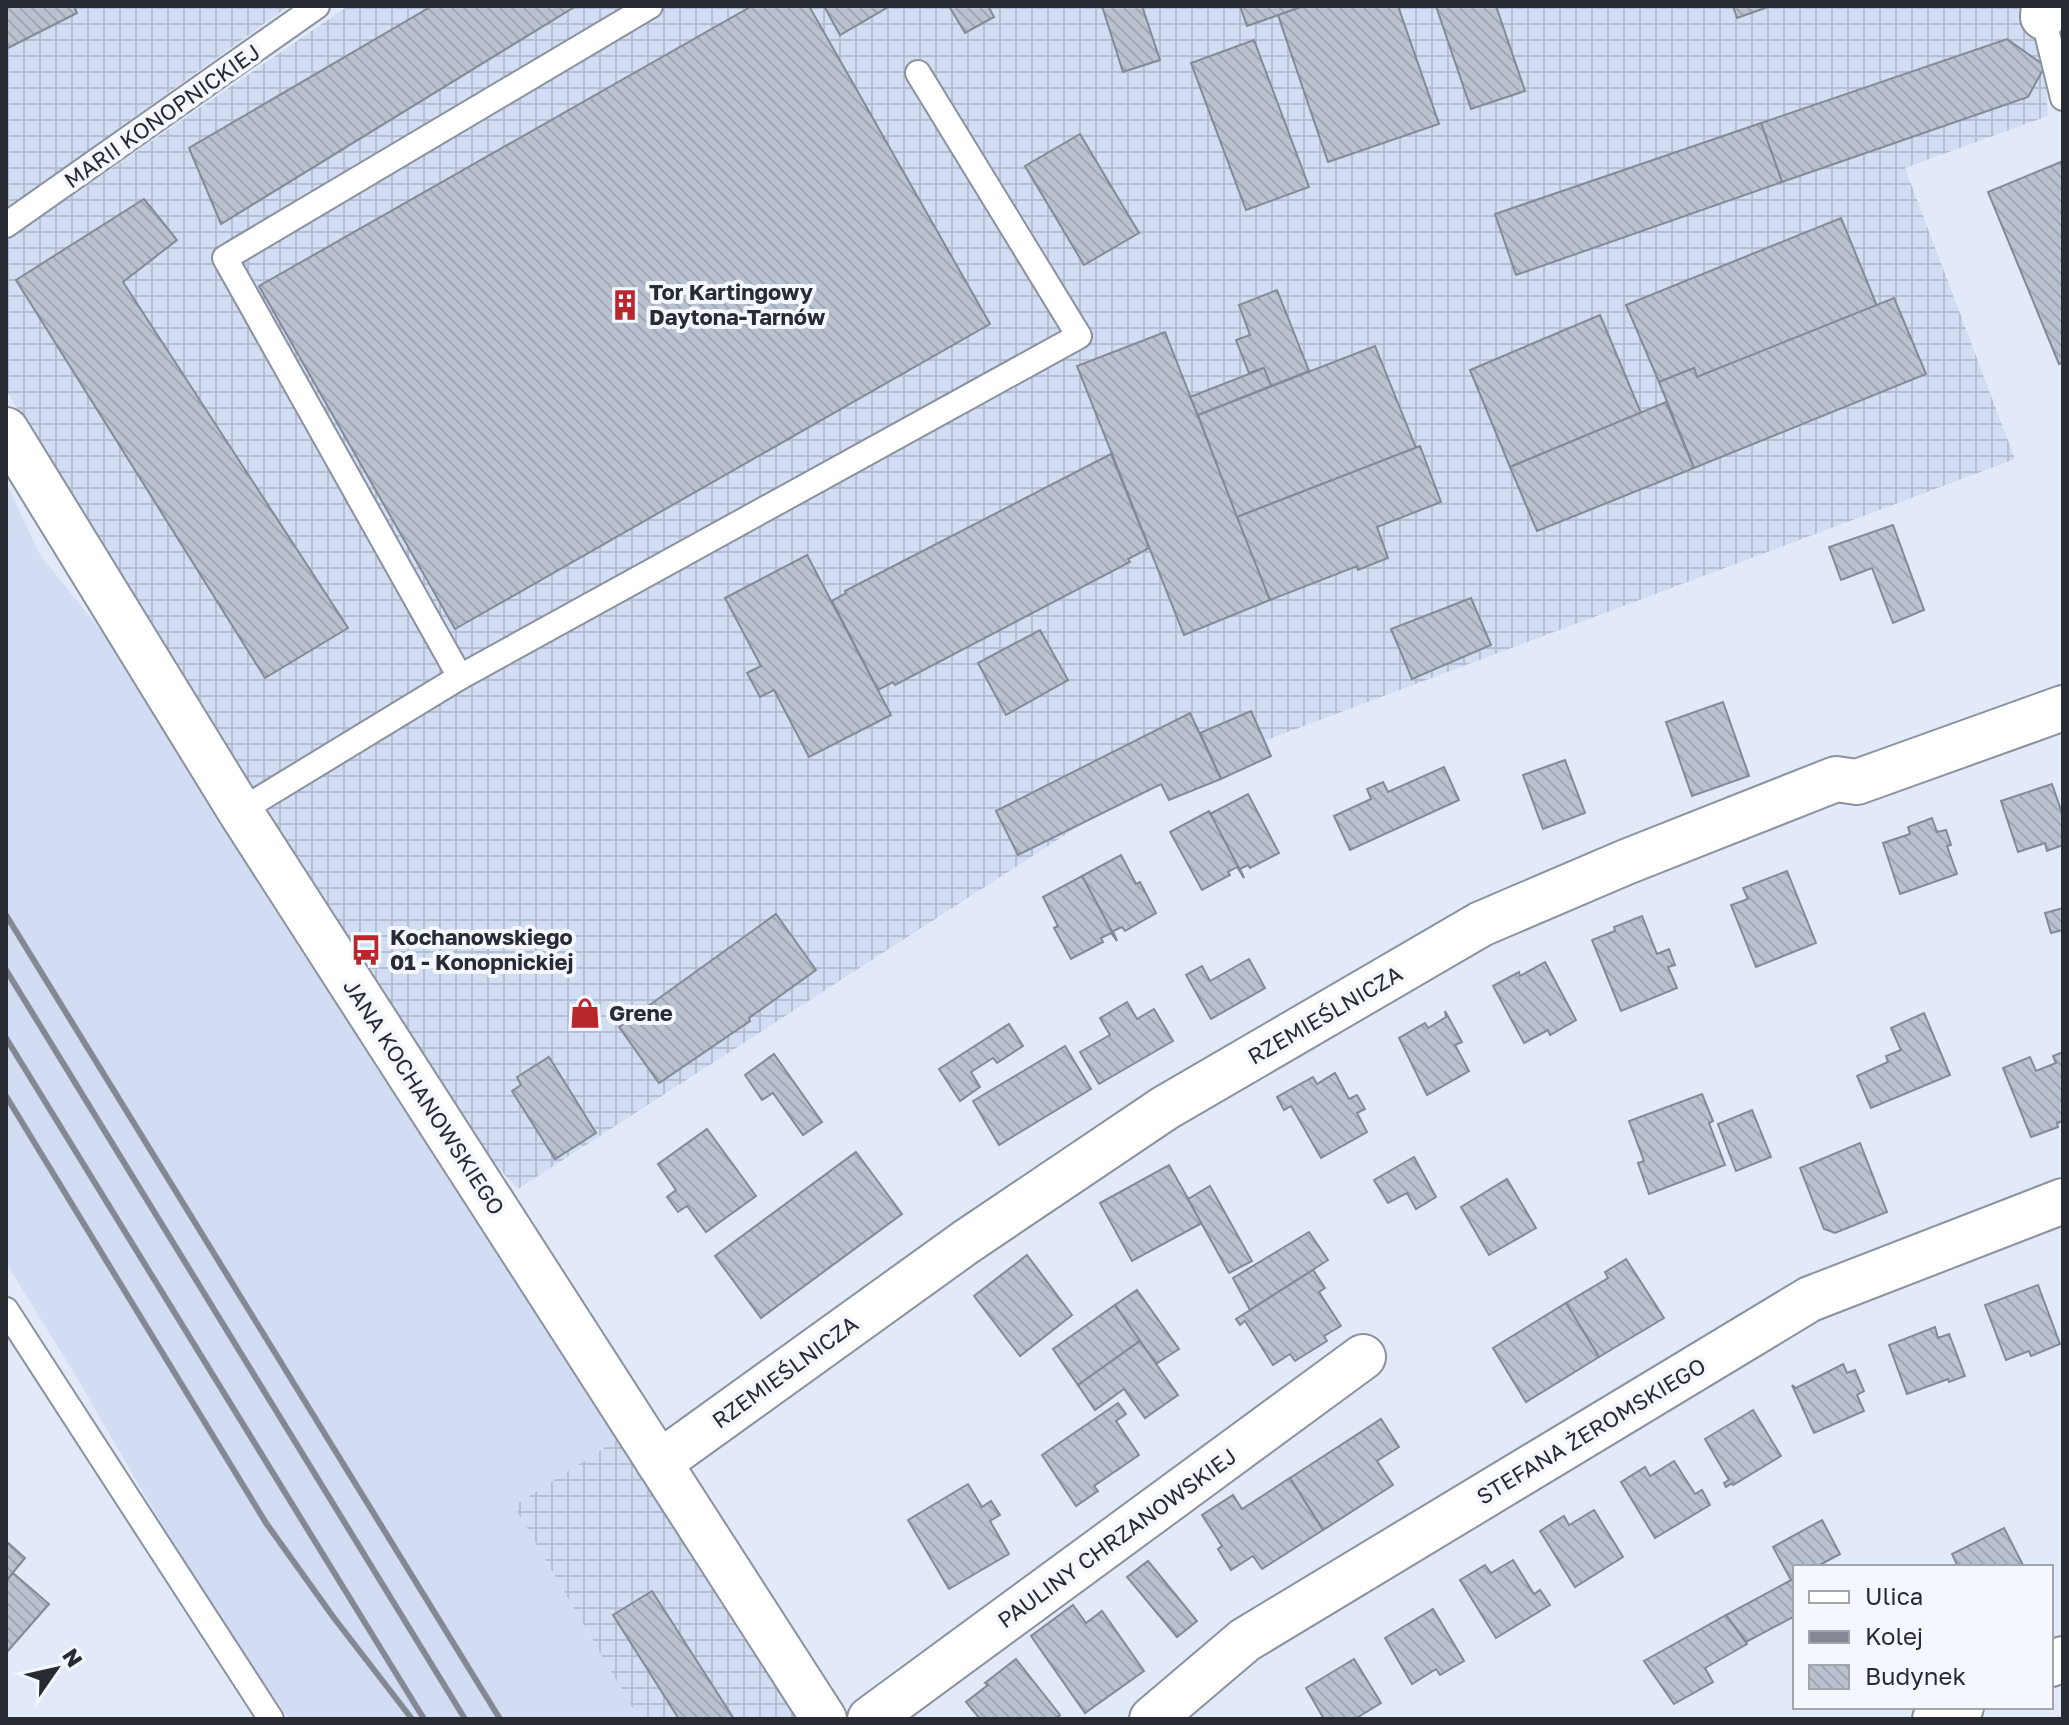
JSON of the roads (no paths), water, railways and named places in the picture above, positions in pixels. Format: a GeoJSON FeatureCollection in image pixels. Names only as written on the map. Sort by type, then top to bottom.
{"type":"FeatureCollection","features":[{"type":"Feature","properties":{"kind":"street","name":"JANA KOCHANOWSKIEGO"},"geometry":{"type":"LineString","coordinates":[[6,430],[240,811],[824,1719]]}},
{"type":"Feature","properties":{"kind":"street","name":"RZEMIEŚLNICZA"},"geometry":{"type":"LineString","coordinates":[[659,1463],[966,1242],[1165,1108],[1481,924],[1626,862],[1836,779],[1857,782],[2063,708]]}},
{"type":"Feature","properties":{"kind":"street","name":"STEFANA ŻEROMSKIEGO"},"geometry":{"type":"LineString","coordinates":[[1152,1719],[1245,1640],[1810,1299],[2063,1201]]}},
{"type":"Feature","properties":{"kind":"street","name":"PAULINY CHRZANOWSKIEJ"},"geometry":{"type":"LineString","coordinates":[[870,1719],[1363,1357]]}},
{"type":"Feature","properties":{"kind":"street"},"geometry":{"type":"LineString","coordinates":[[1935,1719],[1957,1709]]}},
{"type":"Feature","properties":{"kind":"lane","name":"MARII KONOPNICKIEJ"},"geometry":{"type":"LineString","coordinates":[[6,225],[317,6]]}},
{"type":"Feature","properties":{"kind":"lane"},"geometry":{"type":"LineString","coordinates":[[460,677],[225,258],[650,6]]}},
{"type":"Feature","properties":{"kind":"lane"},"geometry":{"type":"LineString","coordinates":[[2044,12],[2063,98]]}},
{"type":"Feature","properties":{"kind":"lane"},"geometry":{"type":"LineString","coordinates":[[240,811],[460,677],[1079,336],[918,73]]}},
{"type":"Feature","properties":{"kind":"lane"},"geometry":{"type":"LineString","coordinates":[[6,1310],[271,1719]]}},
{"type":"Feature","properties":{"kind":"railway"},"geometry":{"type":"LineString","coordinates":[[6,915],[500,1719]]}},
{"type":"Feature","properties":{"kind":"railway"},"geometry":{"type":"LineString","coordinates":[[6,970],[465,1719]]}},
{"type":"Feature","properties":{"kind":"railway"},"geometry":{"type":"LineString","coordinates":[[6,1038],[424,1719]]}},
{"type":"Feature","properties":{"kind":"railway"},"geometry":{"type":"LineString","coordinates":[[6,1096],[266,1523],[412,1719]]}},
{"type":"Feature","properties":{"kind":"place","name":"Tor Kartingowy Daytona-Tarnów"},"geometry":{"type":"Point","coordinates":[625,305]}},
{"type":"Feature","properties":{"kind":"place","name":"Kochanowskiego 01 - Konopnickiej"},"geometry":{"type":"Point","coordinates":[366,950]}},
{"type":"Feature","properties":{"kind":"place","name":"Grene"},"geometry":{"type":"Point","coordinates":[585,1013]}}]}
